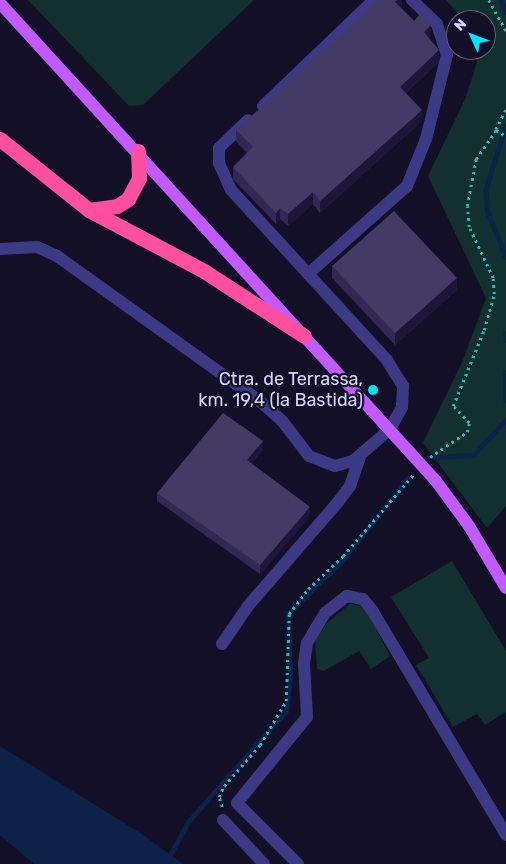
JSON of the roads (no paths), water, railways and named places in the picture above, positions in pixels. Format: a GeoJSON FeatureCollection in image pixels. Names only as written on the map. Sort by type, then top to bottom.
{"type":"FeatureCollection","features":[{"type":"Feature","properties":{"kind":"highway"},"geometry":{"type":"LineString","coordinates":[[0,139],[88,210],[204,271],[304,336]]}},
{"type":"Feature","properties":{"kind":"highway"},"geometry":{"type":"LineString","coordinates":[[88,210],[117,206],[128,199],[139,178],[138,151]]}},
{"type":"Feature","properties":{"kind":"main road"},"geometry":{"type":"LineString","coordinates":[[0,3],[138,151],[390,429],[457,508],[506,588]]}},
{"type":"Feature","properties":{"kind":"street"},"geometry":{"type":"LineString","coordinates":[[0,249],[37,247],[57,256],[261,402],[318,462],[343,465],[360,456],[390,429],[399,416],[404,397],[400,376],[231,190],[219,163],[219,148],[374,0]]}},
{"type":"Feature","properties":{"kind":"street"},"geometry":{"type":"LineString","coordinates":[[308,274],[407,186],[426,139],[447,55],[436,24],[412,0]]}},
{"type":"Feature","properties":{"kind":"street"},"geometry":{"type":"LineString","coordinates":[[222,644],[248,606],[350,486],[360,456]]}},
{"type":"Feature","properties":{"kind":"street"},"geometry":{"type":"LineString","coordinates":[[298,864],[236,803],[308,717],[304,664],[307,643],[325,612],[347,596],[362,599],[372,610],[506,835]]}},
{"type":"Feature","properties":{"kind":"street"},"geometry":{"type":"LineString","coordinates":[[223,820],[264,864]]}},
{"type":"Feature","properties":{"kind":"water"},"geometry":{"type":"Polygon","coordinates":[[[0,746],[142,834],[183,864],[34,864],[0,835],[0,746]]]}},
{"type":"Feature","properties":{"kind":"waterway"},"geometry":{"type":"LineString","coordinates":[[501,0],[506,12]]}},
{"type":"Feature","properties":{"kind":"waterway"},"geometry":{"type":"LineString","coordinates":[[506,126],[486,190],[488,212],[506,257]]}},
{"type":"Feature","properties":{"kind":"waterway"},"geometry":{"type":"LineString","coordinates":[[506,333],[506,340]]}},
{"type":"Feature","properties":{"kind":"waterway"},"geometry":{"type":"LineString","coordinates":[[506,372],[506,400]]}},
{"type":"Feature","properties":{"kind":"waterway"},"geometry":{"type":"LineString","coordinates":[[434,457],[473,455],[506,420]]}},
{"type":"Feature","properties":{"kind":"waterway"},"geometry":{"type":"LineString","coordinates":[[165,864],[188,822],[286,711],[290,680],[288,613],[339,564],[408,478]]}},
{"type":"Feature","properties":{"kind":"place","name":"Ctra. de Terrassa, km. 19,4 (la Bastida)"},"geometry":{"type":"Point","coordinates":[373,390]}}]}
